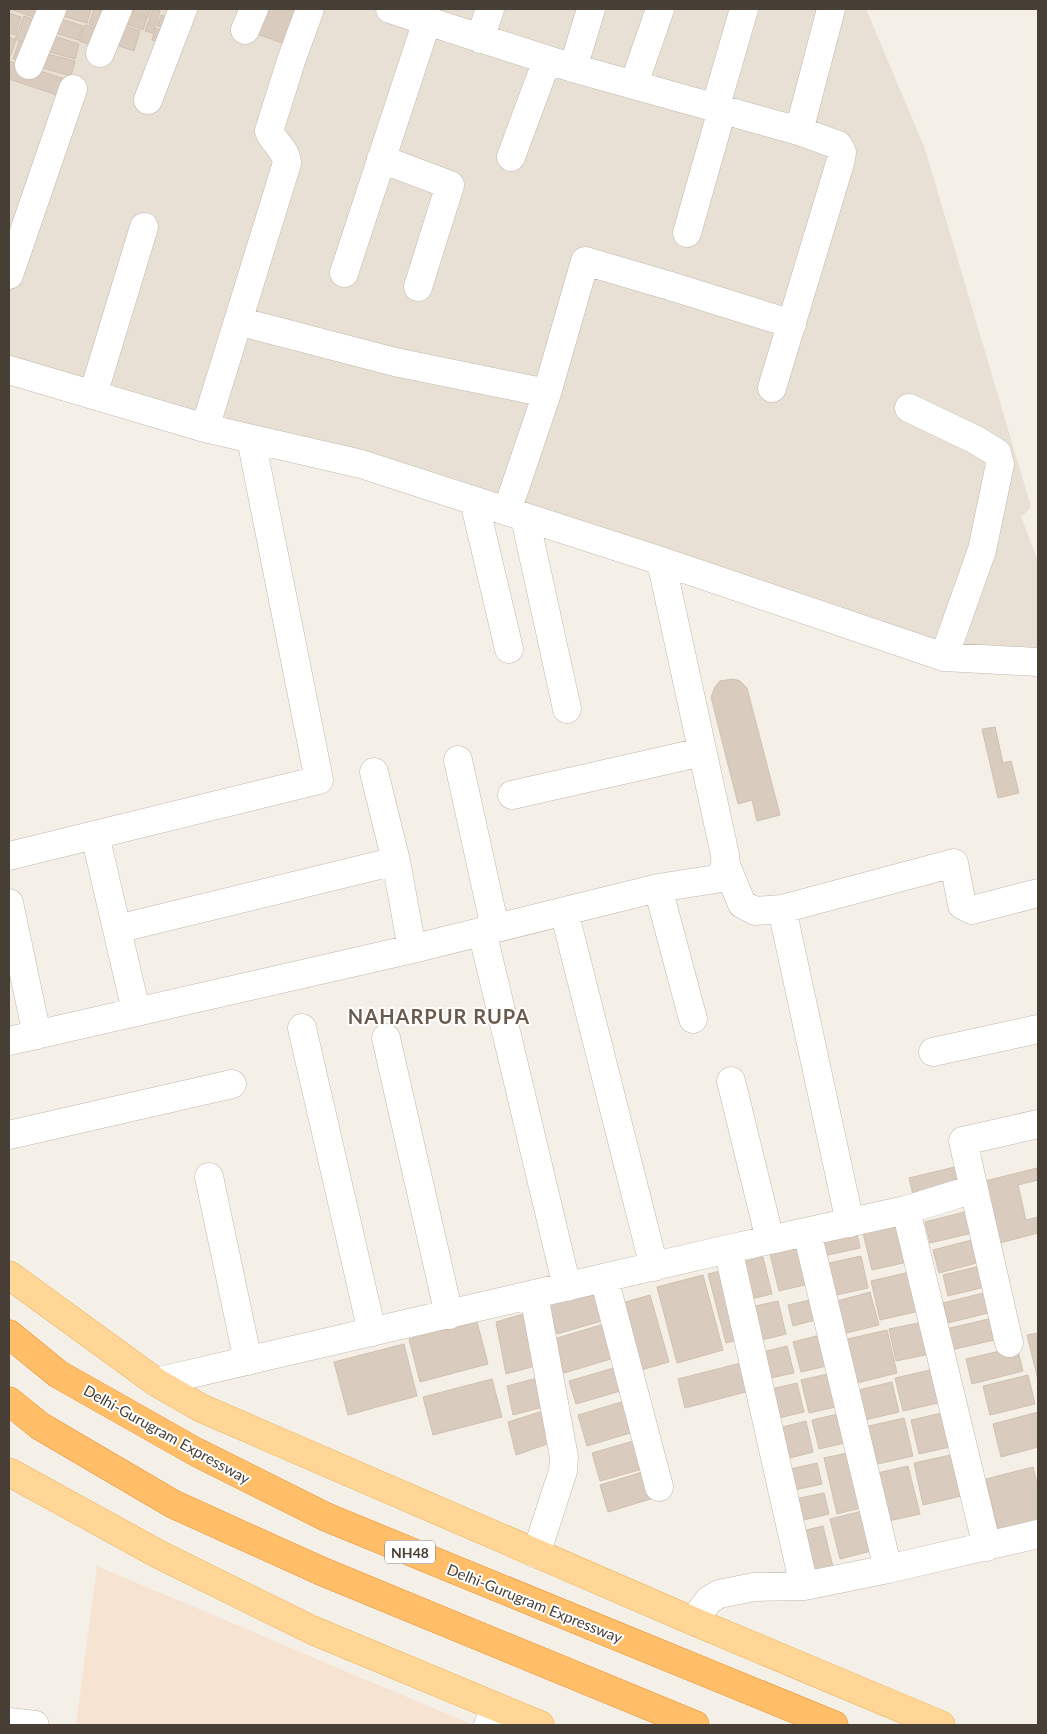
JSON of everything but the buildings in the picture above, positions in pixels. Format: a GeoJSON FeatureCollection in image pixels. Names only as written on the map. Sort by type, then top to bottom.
{"type":"FeatureCollection","features":[{"type":"Feature","properties":{"kind":"highway","name":"Delhi-Gurugram Expressway"},"geometry":{"type":"LineString","coordinates":[[9,1334],[58,1374],[196,1452],[326,1518],[834,1725]]}},
{"type":"Feature","properties":{"kind":"highway"},"geometry":{"type":"LineString","coordinates":[[9,1402],[40,1426],[173,1504],[330,1574],[695,1725]]}},
{"type":"Feature","properties":{"kind":"main road"},"geometry":{"type":"LineString","coordinates":[[9,1275],[156,1382],[201,1408],[536,1554],[941,1725]]}},
{"type":"Feature","properties":{"kind":"main road"},"geometry":{"type":"LineString","coordinates":[[9,1472],[160,1555],[492,1716],[540,1725]]}},
{"type":"Feature","properties":{"kind":"street"},"geometry":{"type":"LineString","coordinates":[[29,64],[52,9]]}},
{"type":"Feature","properties":{"kind":"street"},"geometry":{"type":"LineString","coordinates":[[100,54],[118,9]]}},
{"type":"Feature","properties":{"kind":"street"},"geometry":{"type":"LineString","coordinates":[[148,100],[183,9]]}},
{"type":"Feature","properties":{"kind":"street"},"geometry":{"type":"LineString","coordinates":[[205,428],[287,163],[286,155],[272,139],[269,131],[310,9]]}},
{"type":"Feature","properties":{"kind":"street"},"geometry":{"type":"LineString","coordinates":[[390,9],[573,68],[799,130],[838,145],[842,152],[772,388]]}},
{"type":"Feature","properties":{"kind":"street"},"geometry":{"type":"LineString","coordinates":[[480,38],[490,9]]}},
{"type":"Feature","properties":{"kind":"street"},"geometry":{"type":"LineString","coordinates":[[573,68],[591,9]]}},
{"type":"Feature","properties":{"kind":"street"},"geometry":{"type":"LineString","coordinates":[[634,84],[660,9]]}},
{"type":"Feature","properties":{"kind":"street"},"geometry":{"type":"LineString","coordinates":[[687,233],[744,9]]}},
{"type":"Feature","properties":{"kind":"street"},"geometry":{"type":"LineString","coordinates":[[799,130],[831,9]]}},
{"type":"Feature","properties":{"kind":"street"},"geometry":{"type":"LineString","coordinates":[[344,273],[427,21]]}},
{"type":"Feature","properties":{"kind":"street"},"geometry":{"type":"LineString","coordinates":[[511,157],[547,60]]}},
{"type":"Feature","properties":{"kind":"street"},"geometry":{"type":"LineString","coordinates":[[9,275],[73,90]]}},
{"type":"Feature","properties":{"kind":"street"},"geometry":{"type":"LineString","coordinates":[[381,159],[450,185],[418,287]]}},
{"type":"Feature","properties":{"kind":"street"},"geometry":{"type":"LineString","coordinates":[[93,395],[144,228]]}},
{"type":"Feature","properties":{"kind":"street"},"geometry":{"type":"LineString","coordinates":[[567,709],[516,515],[584,261],[792,324]]}},
{"type":"Feature","properties":{"kind":"street"},"geometry":{"type":"LineString","coordinates":[[238,321],[395,362],[548,393]]}},
{"type":"Feature","properties":{"kind":"street"},"geometry":{"type":"LineString","coordinates":[[9,370],[205,428],[361,464],[661,561],[944,657],[1038,662]]}},
{"type":"Feature","properties":{"kind":"street"},"geometry":{"type":"LineString","coordinates":[[909,408],[976,440],[997,453],[1000,464],[982,550],[944,657]]}},
{"type":"Feature","properties":{"kind":"street"},"geometry":{"type":"LineString","coordinates":[[9,856],[319,780],[251,439]]}},
{"type":"Feature","properties":{"kind":"street"},"geometry":{"type":"LineString","coordinates":[[474,501],[508,649]]}},
{"type":"Feature","properties":{"kind":"street"},"geometry":{"type":"LineString","coordinates":[[661,561],[726,865],[742,904],[755,911],[782,910],[954,863],[962,905],[972,910],[1038,893]]}},
{"type":"Feature","properties":{"kind":"street"},"geometry":{"type":"LineString","coordinates":[[512,795],[702,752]]}},
{"type":"Feature","properties":{"kind":"street"},"geometry":{"type":"LineString","coordinates":[[458,760],[489,930],[567,1287]]}},
{"type":"Feature","properties":{"kind":"street"},"geometry":{"type":"LineString","coordinates":[[374,772],[396,861],[412,949]]}},
{"type":"Feature","properties":{"kind":"street"},"geometry":{"type":"LineString","coordinates":[[95,835],[136,1011]]}},
{"type":"Feature","properties":{"kind":"street"},"geometry":{"type":"LineString","coordinates":[[117,929],[396,861]]}},
{"type":"Feature","properties":{"kind":"street"},"geometry":{"type":"LineString","coordinates":[[9,1041],[412,949],[658,888],[716,879],[723,874],[726,865]]}},
{"type":"Feature","properties":{"kind":"street"},"geometry":{"type":"LineString","coordinates":[[658,888],[693,1019]]}},
{"type":"Feature","properties":{"kind":"street"},"geometry":{"type":"LineString","coordinates":[[9,903],[37,1034]]}},
{"type":"Feature","properties":{"kind":"street"},"geometry":{"type":"LineString","coordinates":[[782,910],[850,1223]]}},
{"type":"Feature","properties":{"kind":"street"},"geometry":{"type":"LineString","coordinates":[[564,911],[654,1268]]}},
{"type":"Feature","properties":{"kind":"street"},"geometry":{"type":"LineString","coordinates":[[302,1028],[372,1332]]}},
{"type":"Feature","properties":{"kind":"street"},"geometry":{"type":"LineString","coordinates":[[933,1052],[1038,1029]]}},
{"type":"Feature","properties":{"kind":"street"},"geometry":{"type":"LineString","coordinates":[[386,1038],[449,1314]]}},
{"type":"Feature","properties":{"kind":"street"},"geometry":{"type":"LineString","coordinates":[[731,1081],[770,1240]]}},
{"type":"Feature","properties":{"kind":"street"},"geometry":{"type":"LineString","coordinates":[[9,1135],[232,1084]]}},
{"type":"Feature","properties":{"kind":"street"},"geometry":{"type":"LineString","coordinates":[[1009,1343],[963,1141],[1038,1124]]}},
{"type":"Feature","properties":{"kind":"street"},"geometry":{"type":"LineString","coordinates":[[209,1177],[248,1361]]}},
{"type":"Feature","properties":{"kind":"street"},"geometry":{"type":"LineString","coordinates":[[156,1382],[654,1268],[728,1249],[906,1210],[974,1189]]}},
{"type":"Feature","properties":{"kind":"street"},"geometry":{"type":"LineString","coordinates":[[906,1210],[987,1547]]}},
{"type":"Feature","properties":{"kind":"street"},"geometry":{"type":"LineString","coordinates":[[808,1232],[888,1569]]}},
{"type":"Feature","properties":{"kind":"street"},"geometry":{"type":"LineString","coordinates":[[728,1249],[804,1586]]}},
{"type":"Feature","properties":{"kind":"street"},"geometry":{"type":"LineString","coordinates":[[604,1278],[659,1487]]}},
{"type":"Feature","properties":{"kind":"street"},"geometry":{"type":"LineString","coordinates":[[534,1295],[564,1457],[564,1471],[536,1554]]}},
{"type":"Feature","properties":{"kind":"street"},"geometry":{"type":"LineString","coordinates":[[693,1621],[709,1600],[719,1594],[754,1587],[804,1586],[987,1547],[1038,1534]]}},
{"type":"Feature","properties":{"kind":"street"},"geometry":{"type":"LineString","coordinates":[[9,1722],[35,1725]]}},
{"type":"Feature","properties":{"kind":"shaded area"},"geometry":{"type":"Polygon","coordinates":[[[9,9],[866,9],[925,149],[1031,507],[1021,517],[1038,561],[1038,661],[947,663],[634,547],[9,373],[9,9]]]}},
{"type":"Feature","properties":{"kind":"shaded area"},"geometry":{"type":"Polygon","coordinates":[[[97,1566],[473,1725],[76,1725],[97,1566]]]}},
{"type":"Feature","properties":{"kind":"district","name":"NAHARPUR RUPA"},"geometry":{"type":"Point","coordinates":[439,1016]}}]}
